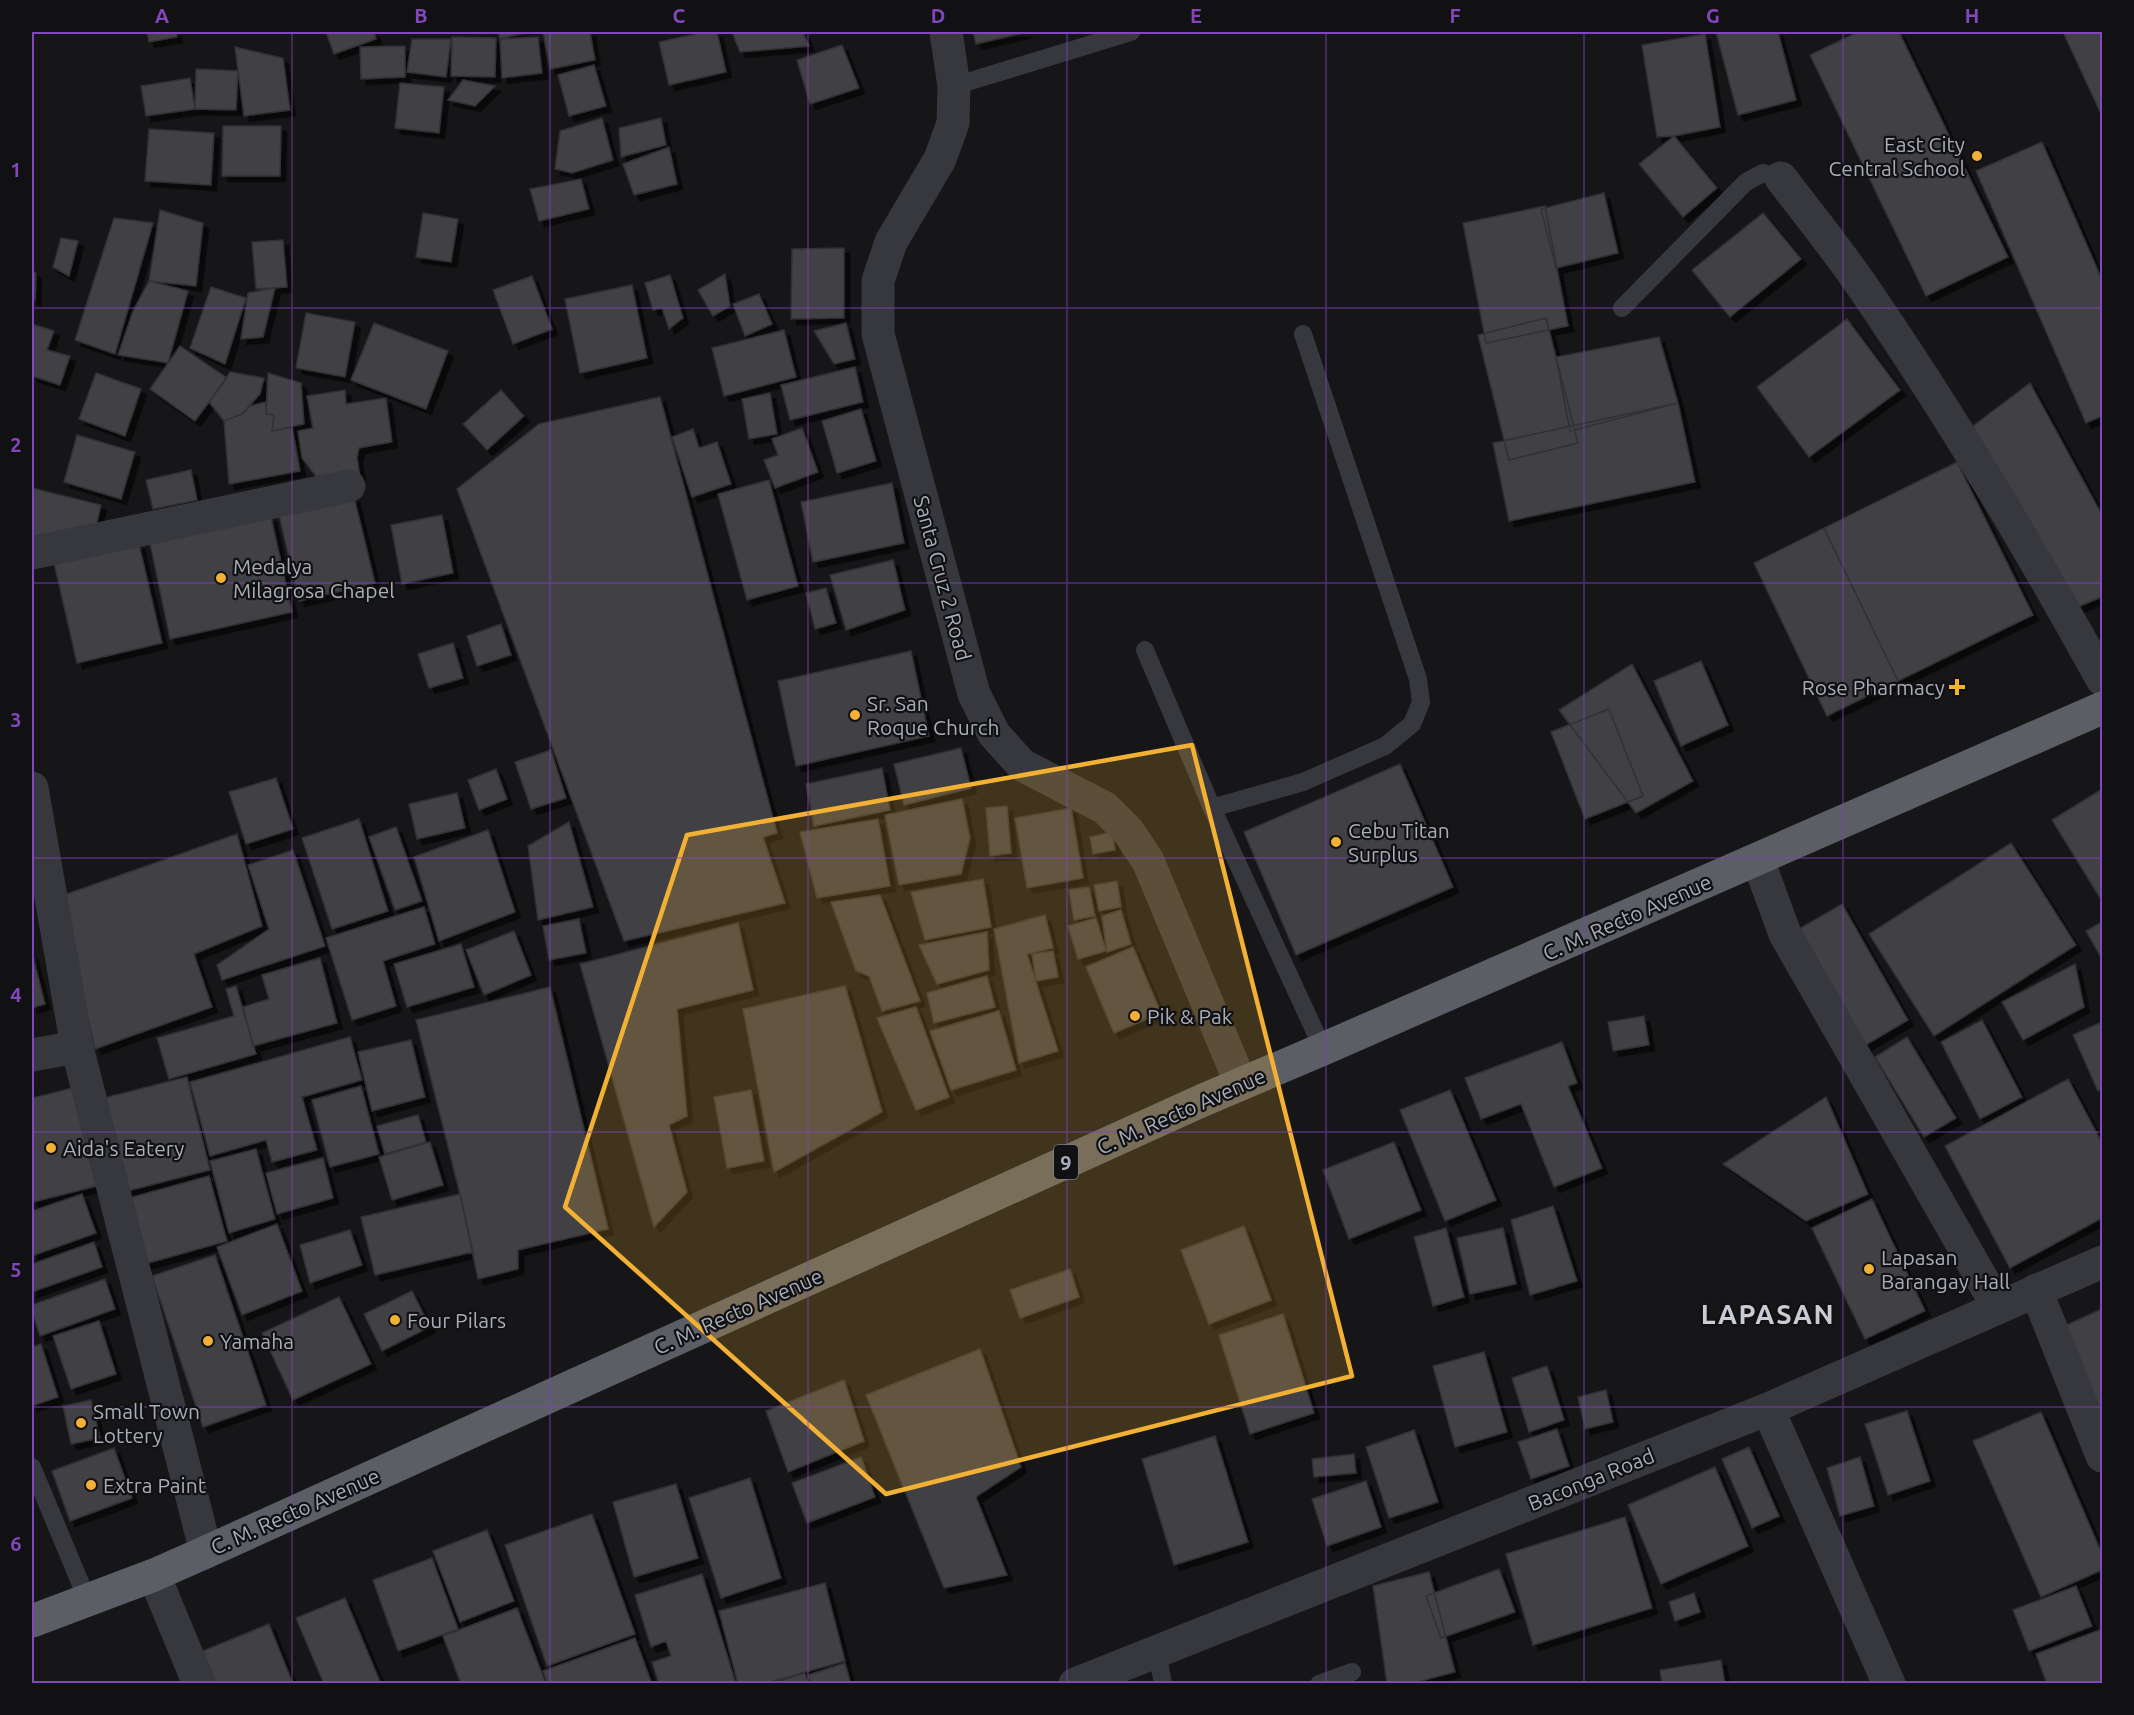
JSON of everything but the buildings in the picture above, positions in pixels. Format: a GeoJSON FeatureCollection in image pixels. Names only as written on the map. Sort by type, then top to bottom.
{"type":"FeatureCollection","features":[{"type":"Feature","properties":{"kind":"highway","name":"C. M. Recto Avenue"},"geometry":{"type":"LineString","coordinates":[[32,1622],[154,1575],[1240,1083],[1758,860],[2103,708]]}},
{"type":"Feature","properties":{"kind":"street","name":"Santa Cruz 2 Road"},"geometry":{"type":"LineString","coordinates":[[946,32],[954,86],[953,123],[940,159],[891,242],[879,281],[878,334],[974,694],[994,734],[1022,765],[1105,808],[1128,831],[1148,861],[1240,1083]]}},
{"type":"Feature","properties":{"kind":"street"},"geometry":{"type":"LineString","coordinates":[[1781,178],[1872,300],[1940,404],[2024,538],[2103,679]]}},
{"type":"Feature","properties":{"kind":"street"},"geometry":{"type":"LineString","coordinates":[[32,553],[349,486]]}},
{"type":"Feature","properties":{"kind":"street"},"geometry":{"type":"LineString","coordinates":[[32,788],[78,1047],[206,1552]]}},
{"type":"Feature","properties":{"kind":"street"},"geometry":{"type":"LineString","coordinates":[[1758,860],[1785,934],[1998,1307]]}},
{"type":"Feature","properties":{"kind":"street"},"geometry":{"type":"LineString","coordinates":[[32,1055],[78,1047]]}},
{"type":"Feature","properties":{"kind":"street","name":"Baconga Road"},"geometry":{"type":"LineString","coordinates":[[1075,1683],[1768,1409],[2103,1262]]}},
{"type":"Feature","properties":{"kind":"street"},"geometry":{"type":"LineString","coordinates":[[2036,1290],[2103,1456]]}},
{"type":"Feature","properties":{"kind":"street"},"geometry":{"type":"LineString","coordinates":[[1768,1409],[1889,1683]]}},
{"type":"Feature","properties":{"kind":"street"},"geometry":{"type":"LineString","coordinates":[[154,1575],[200,1683]]}},
{"type":"Feature","properties":{"kind":"lane"},"geometry":{"type":"LineString","coordinates":[[954,86],[1131,32]]}},
{"type":"Feature","properties":{"kind":"lane"},"geometry":{"type":"LineString","coordinates":[[1622,308],[1746,182],[1763,173],[1781,178]]}},
{"type":"Feature","properties":{"kind":"lane"},"geometry":{"type":"LineString","coordinates":[[1212,808],[1303,782],[1385,746],[1412,724],[1421,702],[1418,678],[1303,334]]}},
{"type":"Feature","properties":{"kind":"lane"},"geometry":{"type":"LineString","coordinates":[[1145,650],[1212,808],[1323,1049]]}},
{"type":"Feature","properties":{"kind":"lane"},"geometry":{"type":"LineString","coordinates":[[32,1467],[87,1599]]}},
{"type":"Feature","properties":{"kind":"lane"},"geometry":{"type":"LineString","coordinates":[[1157,1651],[1163,1683]]}},
{"type":"Feature","properties":{"kind":"lane"},"geometry":{"type":"LineString","coordinates":[[1319,1683],[1352,1672]]}},
{"type":"Feature","properties":{"kind":"highlighted area"},"geometry":{"type":"Polygon","coordinates":[[[1192,745],[1352,1376],[886,1494],[565,1207],[687,835],[1192,745]]]}},
{"type":"Feature","properties":{"kind":"place","name":"East City Central School"},"geometry":{"type":"Point","coordinates":[1977,156]}},
{"type":"Feature","properties":{"kind":"place","name":"Medalya Milagrosa Chapel"},"geometry":{"type":"Point","coordinates":[221,578]}},
{"type":"Feature","properties":{"kind":"place","name":"Rose Pharmacy"},"geometry":{"type":"Point","coordinates":[1957,687]}},
{"type":"Feature","properties":{"kind":"place","name":"Sr. San Roque Church"},"geometry":{"type":"Point","coordinates":[855,715]}},
{"type":"Feature","properties":{"kind":"place","name":"Cebu Titan Surplus"},"geometry":{"type":"Point","coordinates":[1336,842]}},
{"type":"Feature","properties":{"kind":"place","name":"Pik & Pak"},"geometry":{"type":"Point","coordinates":[1135,1016]}},
{"type":"Feature","properties":{"kind":"place","name":"Aida's Eatery"},"geometry":{"type":"Point","coordinates":[51,1148]}},
{"type":"Feature","properties":{"kind":"place","name":"Lapasan Barangay Hall"},"geometry":{"type":"Point","coordinates":[1869,1269]}},
{"type":"Feature","properties":{"kind":"place","name":"Four Pilars"},"geometry":{"type":"Point","coordinates":[395,1320]}},
{"type":"Feature","properties":{"kind":"place","name":"Yamaha"},"geometry":{"type":"Point","coordinates":[208,1341]}},
{"type":"Feature","properties":{"kind":"place","name":"Small Town Lottery"},"geometry":{"type":"Point","coordinates":[81,1423]}},
{"type":"Feature","properties":{"kind":"place","name":"Extra Paint"},"geometry":{"type":"Point","coordinates":[91,1485]}},
{"type":"Feature","properties":{"kind":"district","name":"LAPASAN"},"geometry":{"type":"Point","coordinates":[1768,1314]}}]}
